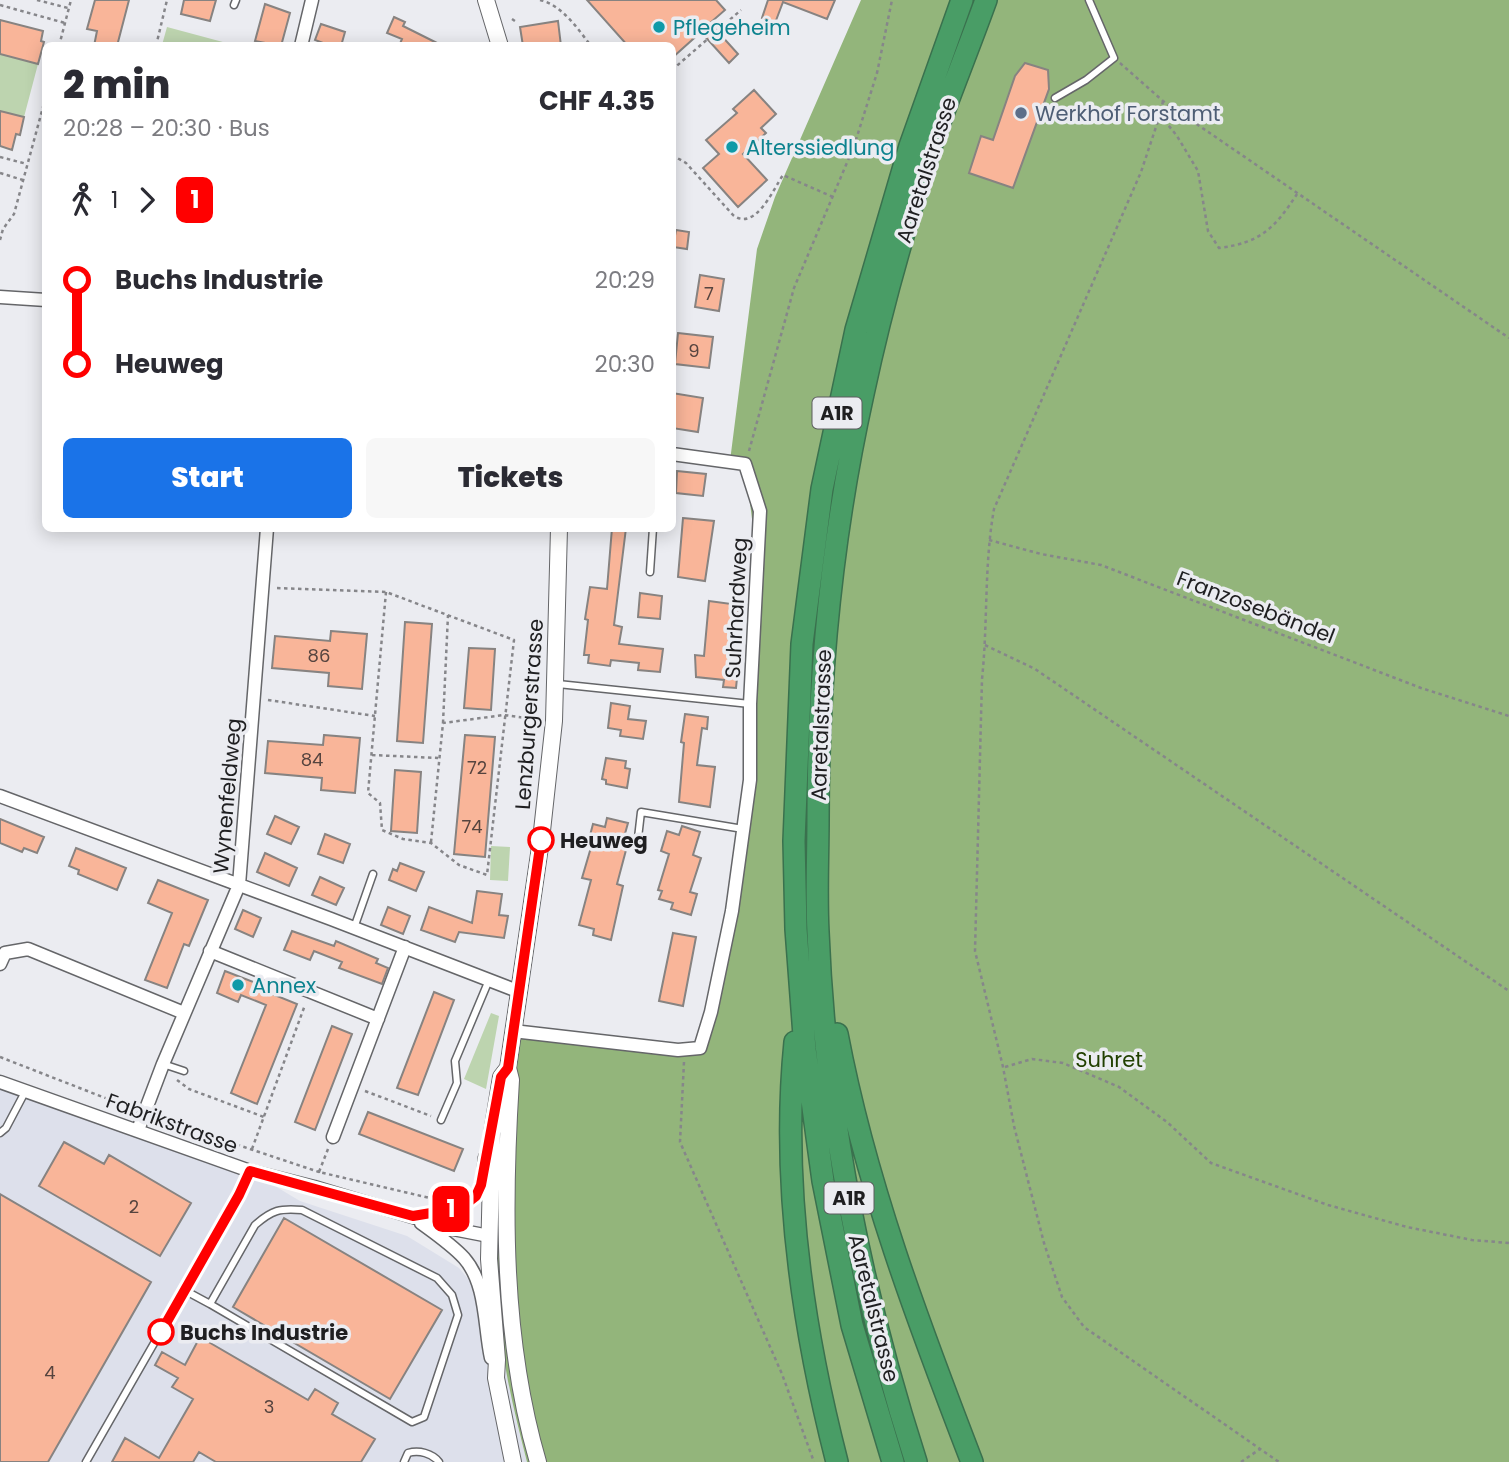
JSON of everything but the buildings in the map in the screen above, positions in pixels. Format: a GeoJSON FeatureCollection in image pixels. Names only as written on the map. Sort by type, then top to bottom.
{"type":"FeatureCollection","features":[{"type":"Feature","properties":{"kind":"highway","name":"Aaretalstrasse"},"geometry":{"type":"LineString","coordinates":[[893,1462],[852,1325],[834,1238],[817,1141],[800,998],[794,872],[802,644],[822,489],[844,381],[910,146],[962,0]]}},
{"type":"Feature","properties":{"kind":"highway","name":"Aaretalstrasse"},"geometry":{"type":"LineString","coordinates":[[916,1462],[883,1354],[852,1219],[831,1087],[818,928],[818,765],[822,667],[846,480],[863,390],[896,261],[933,141],[986,0]]}},
{"type":"Feature","properties":{"kind":"highway"},"geometry":{"type":"LineString","coordinates":[[818,928],[842,1056],[874,1188],[898,1264],[972,1462]]}},
{"type":"Feature","properties":{"kind":"highway"},"geometry":{"type":"LineString","coordinates":[[800,998],[791,1085],[792,1172],[797,1244],[813,1361],[838,1462]]}},
{"type":"Feature","properties":{"kind":"main road"},"geometry":{"type":"LineString","coordinates":[[486,0],[499,42]]}},
{"type":"Feature","properties":{"kind":"main road","name":"Lenzburgerstrasse"},"geometry":{"type":"LineString","coordinates":[[538,1462],[515,1347],[506,1236],[512,1080],[508,1068],[541,840],[554,721],[559,532]]}},
{"type":"Feature","properties":{"kind":"main road","name":"Lenzburgerstrasse"},"geometry":{"type":"LineString","coordinates":[[508,1068],[501,1077],[492,1133],[489,1236],[496,1378],[513,1462]]}},
{"type":"Feature","properties":{"kind":"main road"},"geometry":{"type":"LineString","coordinates":[[489,1236],[506,1236]]}},
{"type":"Feature","properties":{"kind":"street"},"geometry":{"type":"LineString","coordinates":[[303,42],[312,0]]}},
{"type":"Feature","properties":{"kind":"street"},"geometry":{"type":"LineString","coordinates":[[0,298],[42,300]]}},
{"type":"Feature","properties":{"kind":"street"},"geometry":{"type":"LineString","coordinates":[[676,455],[745,464]]}},
{"type":"Feature","properties":{"kind":"street","name":"Suhrhardweg"},"geometry":{"type":"LineString","coordinates":[[685,1049],[700,1048],[711,1012],[732,911],[750,780],[750,704],[760,511],[745,464]]}},
{"type":"Feature","properties":{"kind":"street","name":"Wynenfeldweg"},"geometry":{"type":"LineString","coordinates":[[138,1130],[239,885],[267,532]]}},
{"type":"Feature","properties":{"kind":"street"},"geometry":{"type":"LineString","coordinates":[[0,796],[520,992]]}},
{"type":"Feature","properties":{"kind":"street"},"geometry":{"type":"LineString","coordinates":[[333,1137],[405,947]]}},
{"type":"Feature","properties":{"kind":"street"},"geometry":{"type":"LineString","coordinates":[[0,964],[5,953],[28,949],[184,1013]]}},
{"type":"Feature","properties":{"kind":"street"},"geometry":{"type":"LineString","coordinates":[[210,951],[378,1019]]}},
{"type":"Feature","properties":{"kind":"street"},"geometry":{"type":"LineString","coordinates":[[513,1031],[685,1049]]}},
{"type":"Feature","properties":{"kind":"street","name":"Fabrikstrasse"},"geometry":{"type":"LineString","coordinates":[[0,1082],[250,1171],[314,1187],[453,1229],[489,1236]]}},
{"type":"Feature","properties":{"kind":"street","name":"Fabrikstrasse"},"geometry":{"type":"LineString","coordinates":[[413,1216],[449,1210],[476,1196],[481,1185],[487,1145],[492,1133]]}},
{"type":"Feature","properties":{"kind":"street","name":"Fabrikstrasse"},"geometry":{"type":"LineString","coordinates":[[413,1216],[465,1259],[477,1277],[496,1378]]}},
{"type":"Feature","properties":{"kind":"lane"},"geometry":{"type":"LineString","coordinates":[[1055,98],[1086,80],[1114,58],[1089,0]]}},
{"type":"Feature","properties":{"kind":"lane"},"geometry":{"type":"LineString","coordinates":[[650,572],[653,532]]}},
{"type":"Feature","properties":{"kind":"lane"},"geometry":{"type":"LineString","coordinates":[[556,684],[750,704]]}},
{"type":"Feature","properties":{"kind":"lane"},"geometry":{"type":"LineString","coordinates":[[638,838],[641,812],[743,829]]}},
{"type":"Feature","properties":{"kind":"lane"},"geometry":{"type":"LineString","coordinates":[[354,928],[373,874]]}},
{"type":"Feature","properties":{"kind":"lane"},"geometry":{"type":"LineString","coordinates":[[441,1120],[457,1083],[455,1061],[489,980]]}},
{"type":"Feature","properties":{"kind":"lane"},"geometry":{"type":"LineString","coordinates":[[162,1067],[184,1071]]}},
{"type":"Feature","properties":{"kind":"lane"},"geometry":{"type":"LineString","coordinates":[[0,1133],[6,1128],[25,1092]]}},
{"type":"Feature","properties":{"kind":"lane"},"geometry":{"type":"LineString","coordinates":[[86,1462],[239,1195],[250,1171]]}},
{"type":"Feature","properties":{"kind":"lane"},"geometry":{"type":"LineString","coordinates":[[184,1290],[412,1422],[424,1417],[458,1315],[452,1295],[437,1278],[302,1210],[283,1208],[265,1216],[255,1225],[210,1304]]}},
{"type":"Feature","properties":{"kind":"lane"},"geometry":{"type":"LineString","coordinates":[[404,1462],[408,1453],[418,1451],[436,1458],[439,1462]]}},
{"type":"Feature","properties":{"kind":"path"},"geometry":{"type":"LineString","coordinates":[[37,0],[69,8]]}},
{"type":"Feature","properties":{"kind":"path"},"geometry":{"type":"LineString","coordinates":[[60,42],[71,0]]}},
{"type":"Feature","properties":{"kind":"path"},"geometry":{"type":"LineString","coordinates":[[157,42],[167,0]]}},
{"type":"Feature","properties":{"kind":"path"},"geometry":{"type":"LineString","coordinates":[[540,0],[548,1],[563,13],[588,42]]}},
{"type":"Feature","properties":{"kind":"path"},"geometry":{"type":"LineString","coordinates":[[745,464],[794,288],[854,146],[877,73],[892,0]]}},
{"type":"Feature","properties":{"kind":"path"},"geometry":{"type":"LineString","coordinates":[[0,5],[65,23]]}},
{"type":"Feature","properties":{"kind":"path"},"geometry":{"type":"LineString","coordinates":[[676,67],[741,10]]}},
{"type":"Feature","properties":{"kind":"path"},"geometry":{"type":"LineString","coordinates":[[1114,58],[1163,101],[1508,336]]}},
{"type":"Feature","properties":{"kind":"path"},"geometry":{"type":"LineString","coordinates":[[1163,101],[1141,172],[994,509],[989,540],[982,679],[975,951],[1014,1126],[1062,1297],[1084,1327],[1279,1462]]}},
{"type":"Feature","properties":{"kind":"path"},"geometry":{"type":"LineString","coordinates":[[0,240],[3,229],[14,214],[42,110]]}},
{"type":"Feature","properties":{"kind":"path"},"geometry":{"type":"LineString","coordinates":[[1160,116],[1177,136],[1198,171],[1208,231],[1219,248],[1244,245],[1266,232],[1284,213],[1297,193]]}},
{"type":"Feature","properties":{"kind":"path"},"geometry":{"type":"LineString","coordinates":[[0,157],[27,164]]}},
{"type":"Feature","properties":{"kind":"path"},"geometry":{"type":"LineString","coordinates":[[676,157],[686,163],[733,215],[742,220],[746,221],[755,215],[783,174],[833,197]]}},
{"type":"Feature","properties":{"kind":"path"},"geometry":{"type":"LineString","coordinates":[[0,173],[23,180]]}},
{"type":"Feature","properties":{"kind":"path","name":"Franzosebändel"},"geometry":{"type":"LineString","coordinates":[[989,540],[1041,554],[1101,565],[1421,688],[1509,716]]}},
{"type":"Feature","properties":{"kind":"path"},"geometry":{"type":"LineString","coordinates":[[263,588],[386,592],[513,640],[487,875],[459,865],[431,843],[403,839],[382,830],[380,803],[368,793],[386,592]]}},
{"type":"Feature","properties":{"kind":"path"},"geometry":{"type":"LineString","coordinates":[[431,843],[443,723],[448,615]]}},
{"type":"Feature","properties":{"kind":"path"},"geometry":{"type":"LineString","coordinates":[[985,645],[1047,677],[1509,991]]}},
{"type":"Feature","properties":{"kind":"path"},"geometry":{"type":"LineString","coordinates":[[254,698],[375,716]]}},
{"type":"Feature","properties":{"kind":"path"},"geometry":{"type":"LineString","coordinates":[[443,723],[503,715],[554,721]]}},
{"type":"Feature","properties":{"kind":"path"},"geometry":{"type":"LineString","coordinates":[[372,755],[440,758]]}},
{"type":"Feature","properties":{"kind":"path"},"geometry":{"type":"LineString","coordinates":[[252,1150],[310,992]]}},
{"type":"Feature","properties":{"kind":"path"},"geometry":{"type":"LineString","coordinates":[[685,1049],[680,1142],[782,1374],[814,1462]]}},
{"type":"Feature","properties":{"kind":"path"},"geometry":{"type":"LineString","coordinates":[[0,1057],[144,1113],[318,1172],[435,1199]]}},
{"type":"Feature","properties":{"kind":"path"},"geometry":{"type":"LineString","coordinates":[[1003,1067],[1032,1059],[1063,1063],[1119,1087],[1167,1122],[1211,1163],[1328,1205],[1459,1238],[1509,1243]]}},
{"type":"Feature","properties":{"kind":"path"},"geometry":{"type":"LineString","coordinates":[[162,1067],[190,1089],[264,1117]]}},
{"type":"Feature","properties":{"kind":"path"},"geometry":{"type":"LineString","coordinates":[[352,1086],[441,1120]]}},
{"type":"Feature","properties":{"kind":"path"},"geometry":{"type":"LineString","coordinates":[[314,1187],[333,1137]]}},
{"type":"Feature","properties":{"kind":"path"},"geometry":{"type":"LineString","coordinates":[[1241,1462],[1260,1449]]}},
{"type":"Feature","properties":{"kind":"shaded area"},"geometry":{"type":"Polygon","coordinates":[[[0,1082],[250,1171],[300,1201],[407,1236],[459,1268],[499,1316],[516,1420],[527,1462],[0,1462],[0,1082]]]}},
{"type":"Feature","properties":{"kind":"green space","name":"Suhret"},"geometry":{"type":"Polygon","coordinates":[[[861,0],[1509,0],[1509,1462],[527,1462],[503,1352],[497,1279],[499,1173],[513,1031],[700,1047],[711,1012],[750,780],[758,566],[745,464],[730,461],[757,249],[775,197],[861,0]]]}},
{"type":"Feature","properties":{"kind":"green space"},"geometry":{"type":"Polygon","coordinates":[[[167,27],[223,42],[163,42],[167,27]]]}},
{"type":"Feature","properties":{"kind":"green space"},"geometry":{"type":"Polygon","coordinates":[[[0,54],[38,64],[24,117],[0,111],[0,54]]]}},
{"type":"Feature","properties":{"kind":"green space"},"geometry":{"type":"Polygon","coordinates":[[[491,846],[510,847],[508,881],[490,880],[491,846]]]}},
{"type":"Feature","properties":{"kind":"green space"},"geometry":{"type":"Polygon","coordinates":[[[491,1013],[499,1016],[486,1089],[464,1079],[491,1013]]]}},
{"type":"Feature","properties":{"kind":"bus line","name":"1"},"geometry":{"type":"LineString","coordinates":[[161,1332],[250,1171],[413,1216],[449,1210],[476,1196],[481,1185],[487,1145],[492,1133],[501,1077],[508,1068],[541,840]]}},
{"type":"Feature","properties":{"kind":"place","name":"Pflegeheim"},"geometry":{"type":"Point","coordinates":[659,27]}},
{"type":"Feature","properties":{"kind":"place","name":"Werkhof Forstamt"},"geometry":{"type":"Point","coordinates":[1021,113]}},
{"type":"Feature","properties":{"kind":"place","name":"Alterssiedlung"},"geometry":{"type":"Point","coordinates":[732,147]}},
{"type":"Feature","properties":{"kind":"place","name":"Heuweg"},"geometry":{"type":"Point","coordinates":[541,840]}},
{"type":"Feature","properties":{"kind":"place","name":"Annex"},"geometry":{"type":"Point","coordinates":[238,985]}},
{"type":"Feature","properties":{"kind":"place","name":"Buchs Industrie"},"geometry":{"type":"Point","coordinates":[161,1332]}}]}
